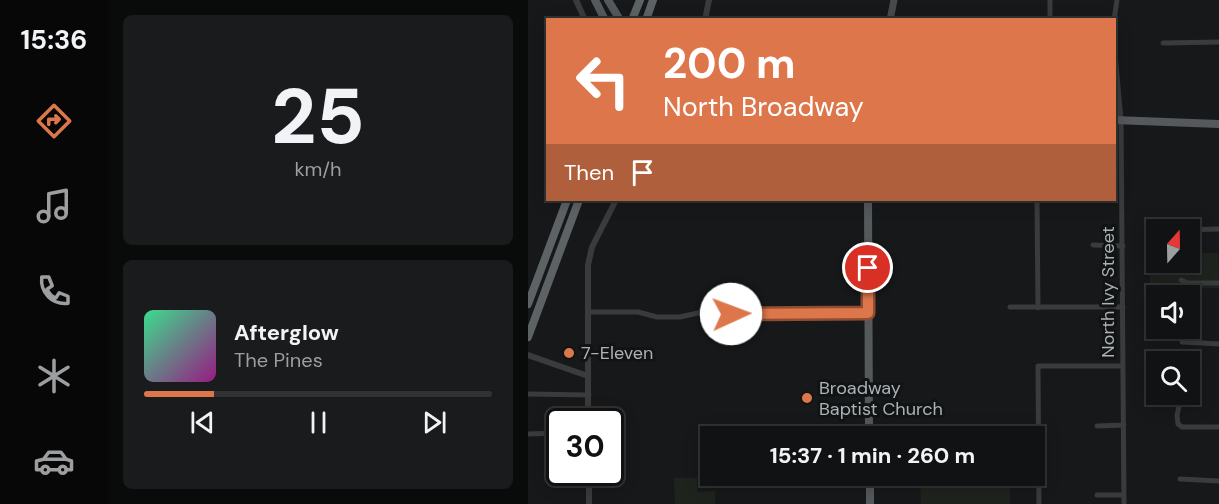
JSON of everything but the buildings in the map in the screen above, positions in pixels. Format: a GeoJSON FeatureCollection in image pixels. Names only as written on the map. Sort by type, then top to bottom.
{"type":"FeatureCollection","features":[{"type":"Feature","properties":{"kind":"highway"},"geometry":{"type":"LineString","coordinates":[[633,18],[640,0]]}},
{"type":"Feature","properties":{"kind":"highway"},"geometry":{"type":"LineString","coordinates":[[647,18],[653,0]]}},
{"type":"Feature","properties":{"kind":"highway"},"geometry":{"type":"LineString","coordinates":[[528,304],[567,201]]}},
{"type":"Feature","properties":{"kind":"highway"},"geometry":{"type":"LineString","coordinates":[[528,337],[579,201]]}},
{"type":"Feature","properties":{"kind":"main road"},"geometry":{"type":"LineString","coordinates":[[595,0],[604,18]]}},
{"type":"Feature","properties":{"kind":"main road"},"geometry":{"type":"LineString","coordinates":[[608,0],[619,18]]}},
{"type":"Feature","properties":{"kind":"main road"},"geometry":{"type":"LineString","coordinates":[[890,18],[894,0]]}},
{"type":"Feature","properties":{"kind":"main road"},"geometry":{"type":"LineString","coordinates":[[1118,120],[1219,124]]}},
{"type":"Feature","properties":{"kind":"main road"},"geometry":{"type":"LineString","coordinates":[[868,201],[869,426]]}},
{"type":"Feature","properties":{"kind":"main road"},"geometry":{"type":"LineString","coordinates":[[870,486],[870,504]]}},
{"type":"Feature","properties":{"kind":"street"},"geometry":{"type":"LineString","coordinates":[[576,0],[584,18]]}},
{"type":"Feature","properties":{"kind":"street"},"geometry":{"type":"LineString","coordinates":[[706,18],[710,0]]}},
{"type":"Feature","properties":{"kind":"street"},"geometry":{"type":"LineString","coordinates":[[1050,0],[1050,18]]}},
{"type":"Feature","properties":{"kind":"street"},"geometry":{"type":"LineString","coordinates":[[1114,18],[1117,0]]}},
{"type":"Feature","properties":{"kind":"street"},"geometry":{"type":"LineString","coordinates":[[1163,43],[1219,42]]}},
{"type":"Feature","properties":{"kind":"street","name":"North Ivy Street"},"geometry":{"type":"LineString","coordinates":[[1116,82],[1122,183],[1124,504]]}},
{"type":"Feature","properties":{"kind":"street"},"geometry":{"type":"LineString","coordinates":[[1116,183],[1122,183]]}},
{"type":"Feature","properties":{"kind":"street"},"geometry":{"type":"LineString","coordinates":[[589,408],[588,265],[592,247],[615,201]]}},
{"type":"Feature","properties":{"kind":"street"},"geometry":{"type":"LineString","coordinates":[[1037,201],[1038,308]]}},
{"type":"Feature","properties":{"kind":"street"},"geometry":{"type":"LineString","coordinates":[[1200,230],[1219,229]]}},
{"type":"Feature","properties":{"kind":"street"},"geometry":{"type":"LineString","coordinates":[[1093,245],[1123,246]]}},
{"type":"Feature","properties":{"kind":"street"},"geometry":{"type":"LineString","coordinates":[[1181,280],[1187,283],[1219,282]]}},
{"type":"Feature","properties":{"kind":"street"},"geometry":{"type":"LineString","coordinates":[[1010,307],[1123,307]]}},
{"type":"Feature","properties":{"kind":"street"},"geometry":{"type":"LineString","coordinates":[[588,312],[638,312],[657,317],[680,317],[707,311],[731,314],[868,313]]}},
{"type":"Feature","properties":{"kind":"street"},"geometry":{"type":"LineString","coordinates":[[1182,342],[1219,344]]}},
{"type":"Feature","properties":{"kind":"street"},"geometry":{"type":"LineString","coordinates":[[528,355],[588,376]]}},
{"type":"Feature","properties":{"kind":"street"},"geometry":{"type":"LineString","coordinates":[[1039,426],[1038,366],[1123,366]]}},
{"type":"Feature","properties":{"kind":"street"},"geometry":{"type":"LineString","coordinates":[[528,394],[589,395]]}},
{"type":"Feature","properties":{"kind":"street"},"geometry":{"type":"LineString","coordinates":[[1179,405],[1178,424],[1182,427],[1219,427]]}},
{"type":"Feature","properties":{"kind":"street"},"geometry":{"type":"LineString","coordinates":[[1097,426],[1124,425]]}},
{"type":"Feature","properties":{"kind":"street"},"geometry":{"type":"LineString","coordinates":[[528,434],[546,433]]}},
{"type":"Feature","properties":{"kind":"street"},"geometry":{"type":"LineString","coordinates":[[1180,479],[1219,481]]}},
{"type":"Feature","properties":{"kind":"street"},"geometry":{"type":"LineString","coordinates":[[589,486],[589,504]]}},
{"type":"Feature","properties":{"kind":"street"},"geometry":{"type":"LineString","coordinates":[[1039,486],[1039,504]]}},
{"type":"Feature","properties":{"kind":"street"},"geometry":{"type":"LineString","coordinates":[[1097,495],[1124,495]]}},
{"type":"Feature","properties":{"kind":"shaded area"},"geometry":{"type":"Polygon","coordinates":[[[1200,253],[1218,253],[1219,288],[1200,288],[1200,285],[1150,285],[1150,273],[1200,273],[1200,253]]]}},
{"type":"Feature","properties":{"kind":"shaded area"},"geometry":{"type":"Polygon","coordinates":[[[674,478],[697,478],[697,492],[715,491],[715,504],[675,504],[674,478]]]}},
{"type":"Feature","properties":{"kind":"shaded area"},"geometry":{"type":"Polygon","coordinates":[[[920,486],[1010,486],[1010,504],[921,504],[920,486]]]}},
{"type":"Feature","properties":{"kind":"place","name":"7-Eleven"},"geometry":{"type":"Point","coordinates":[569,353]}},
{"type":"Feature","properties":{"kind":"place","name":"Broadway Baptist Church"},"geometry":{"type":"Point","coordinates":[807,398]}},
{"type":"Feature","properties":{"kind":"route"},"geometry":{"type":"LineString","coordinates":[[731,314],[744,312],[868,313],[868,268]]}}]}
